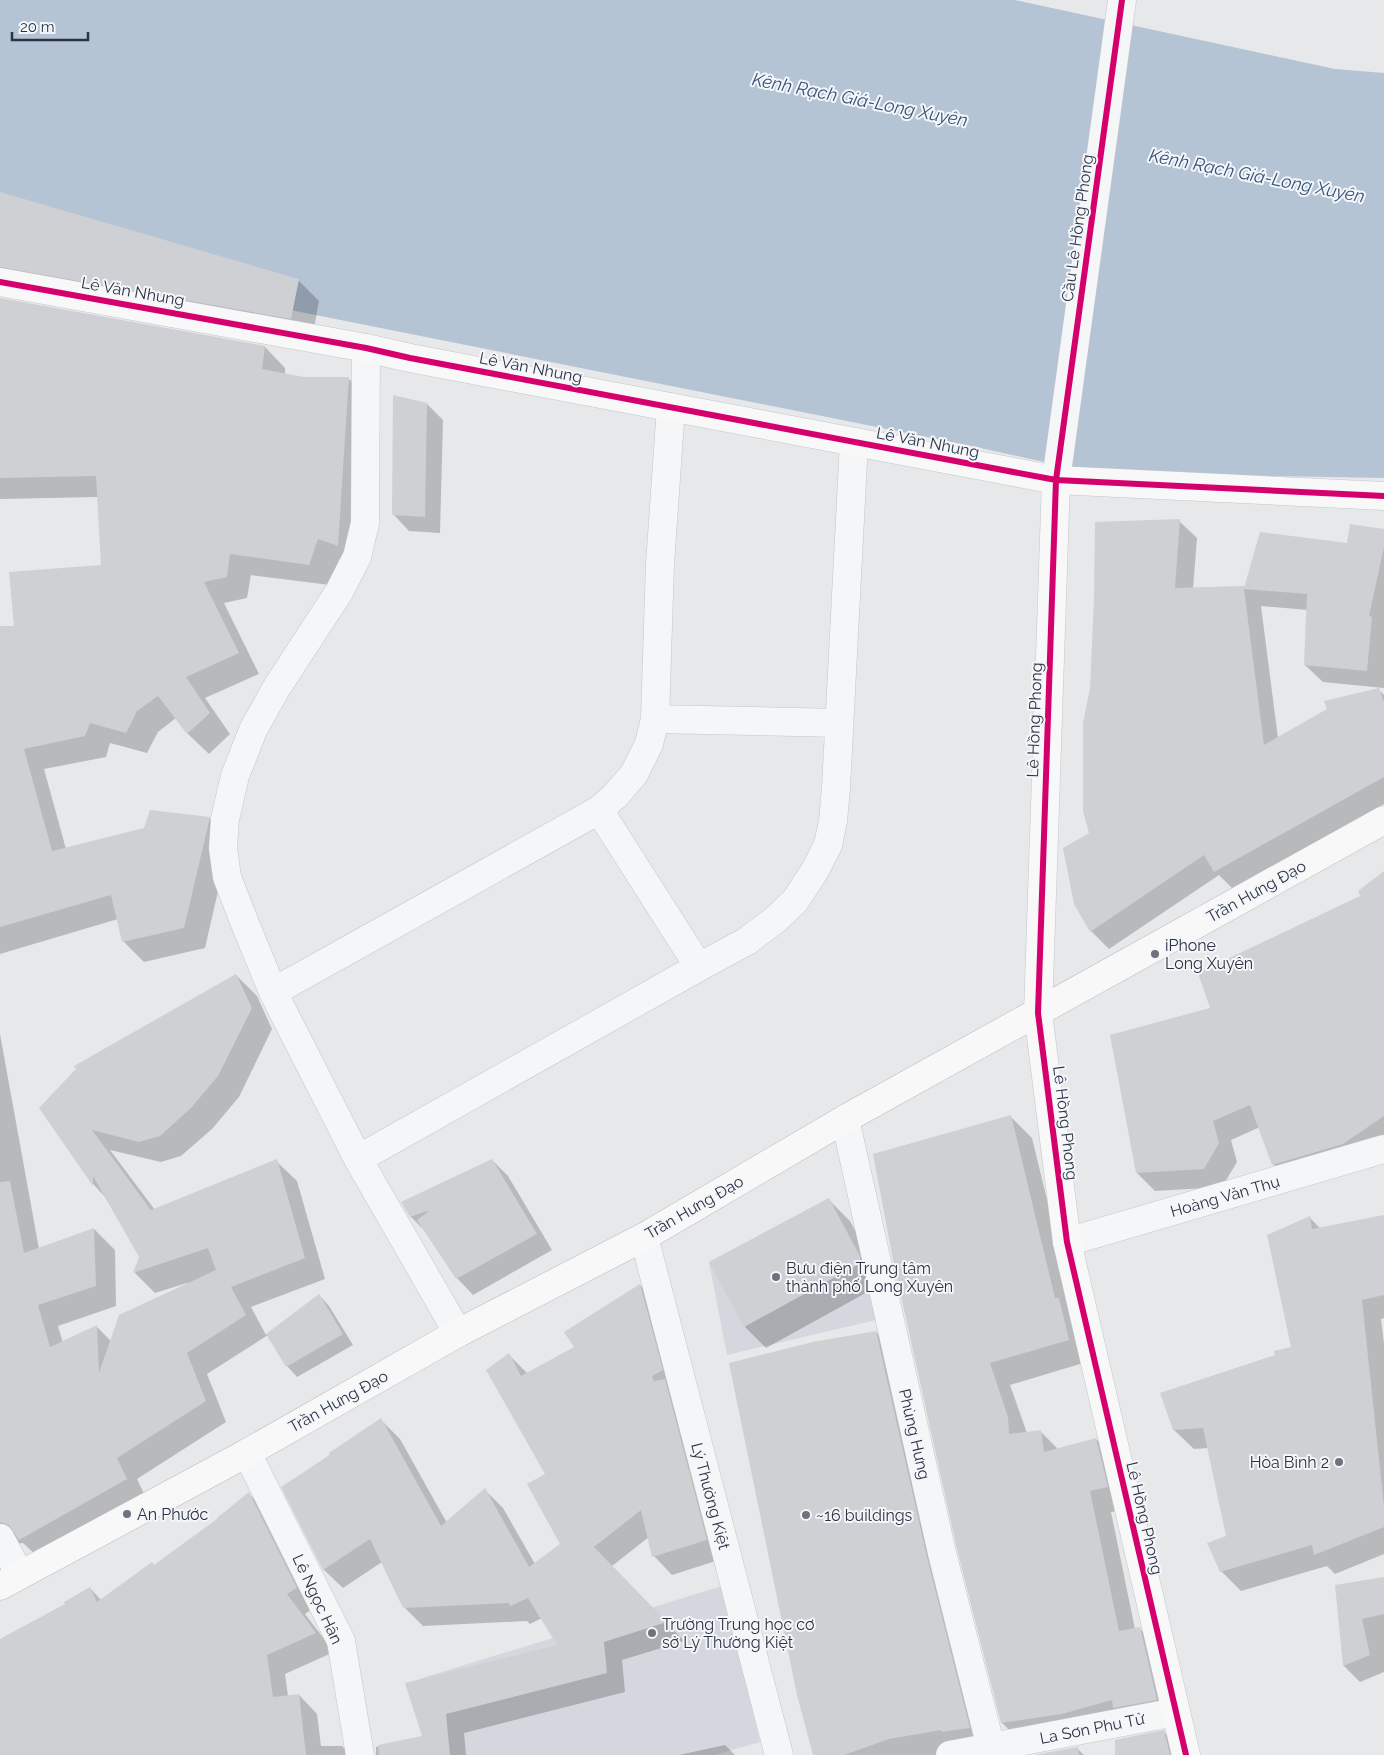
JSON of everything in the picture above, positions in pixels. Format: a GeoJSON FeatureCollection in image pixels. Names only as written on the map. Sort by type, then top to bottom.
{"type":"FeatureCollection","features":[{"type":"Feature","properties":{"kind":"main road","name":"Lê Văn Nhung"},"geometry":{"type":"LineString","coordinates":[[0,282],[366,348],[854,442],[1058,470],[1384,496]]}},
{"type":"Feature","properties":{"kind":"main road","name":"Lê Hồng Phong"},"geometry":{"type":"LineString","coordinates":[[1058,470],[1038,1013],[1067,1242],[1186,1755]]}},
{"type":"Feature","properties":{"kind":"main road","name":"Trần Hưng Đạo"},"geometry":{"type":"LineString","coordinates":[[10,1581],[247,1453],[458,1334],[644,1236],[845,1120],[1384,820]]}},
{"type":"Feature","properties":{"kind":"street","name":"Cầu Lê Hồng Phong"},"geometry":{"type":"LineString","coordinates":[[1058,470],[1122,0]]}},
{"type":"Feature","properties":{"kind":"street"},"geometry":{"type":"LineString","coordinates":[[366,348],[365,523],[356,557],[339,592],[277,687],[253,730],[235,776],[225,819],[223,848],[227,877],[273,992],[358,1159],[458,1334]]}},
{"type":"Feature","properties":{"kind":"street"},"geometry":{"type":"LineString","coordinates":[[273,992],[599,810],[615,796],[634,774],[649,744],[655,719],[660,564],[671,408]]}},
{"type":"Feature","properties":{"kind":"street"},"geometry":{"type":"LineString","coordinates":[[358,1159],[746,940],[776,919],[795,901],[814,872],[828,845],[833,821],[854,442]]}},
{"type":"Feature","properties":{"kind":"street"},"geometry":{"type":"LineString","coordinates":[[655,719],[839,723]]}},
{"type":"Feature","properties":{"kind":"street"},"geometry":{"type":"LineString","coordinates":[[599,810],[699,967]]}},
{"type":"Feature","properties":{"kind":"street","name":"Phùng Hưng"},"geometry":{"type":"LineString","coordinates":[[845,1120],[942,1553],[991,1748]]}},
{"type":"Feature","properties":{"kind":"street","name":"Hoàng Văn Thụ"},"geometry":{"type":"LineString","coordinates":[[1067,1242],[1384,1149]]}},
{"type":"Feature","properties":{"kind":"street","name":"Lý Thường Kiệt"},"geometry":{"type":"LineString","coordinates":[[644,1236],[779,1755]]}},
{"type":"Feature","properties":{"kind":"street","name":"Lê Ngọc Hân"},"geometry":{"type":"LineString","coordinates":[[247,1453],[341,1641],[360,1755]]}},
{"type":"Feature","properties":{"kind":"street"},"geometry":{"type":"LineString","coordinates":[[0,1538],[10,1581]]}},
{"type":"Feature","properties":{"kind":"street","name":"La Sơn Phu Tử"},"geometry":{"type":"LineString","coordinates":[[950,1755],[1176,1712]]}},
{"type":"Feature","properties":{"kind":"shaded area","name":"Bưu điện Trung tâm thành phố Long Xuyên"},"geometry":{"type":"Polygon","coordinates":[[[829,1198],[863,1262],[876,1320],[727,1355],[709,1262],[829,1198]]]}},
{"type":"Feature","properties":{"kind":"shaded area","name":"Trường Trung học cơ sở Lý Thường Kiệt"},"geometry":{"type":"Polygon","coordinates":[[[722,1586],[760,1742],[714,1755],[450,1755],[419,1679],[722,1586]]]}},
{"type":"Feature","properties":{"kind":"water","name":"Kênh Rạch Giá-Long Xuyên"},"geometry":{"type":"Polygon","coordinates":[[[0,0],[1015,0],[1335,69],[1384,73],[1384,478],[1094,473],[967,445],[0,252],[0,0]]]}},
{"type":"Feature","properties":{"kind":"building"},"geometry":{"type":"Polygon","coordinates":[[[0,192],[299,279],[291,319],[0,267],[0,192]]]}},
{"type":"Feature","properties":{"kind":"building"},"geometry":{"type":"Polygon","coordinates":[[[0,298],[265,346],[262,369],[304,377],[349,377],[338,546],[318,539],[309,565],[230,554],[227,577],[204,582],[239,653],[186,677],[210,713],[187,734],[158,696],[137,711],[126,733],[90,723],[85,736],[24,749],[52,851],[144,828],[150,810],[210,817],[184,928],[122,942],[111,895],[0,927],[0,626],[14,626],[9,572],[101,565],[96,476],[0,478],[0,298]]]}},
{"type":"Feature","properties":{"kind":"building"},"geometry":{"type":"Polygon","coordinates":[[[393,395],[427,403],[425,517],[392,515],[393,395]]]}},
{"type":"Feature","properties":{"kind":"building"},"geometry":{"type":"Polygon","coordinates":[[[1180,519],[1175,588],[1244,586],[1244,588],[1260,532],[1347,543],[1350,524],[1384,529],[1384,547],[1369,616],[1372,617],[1367,671],[1304,665],[1307,594],[1244,589],[1264,745],[1327,709],[1324,701],[1379,688],[1384,702],[1384,777],[1214,872],[1204,855],[1090,932],[1074,904],[1063,848],[1089,833],[1083,811],[1083,723],[1090,688],[1095,522],[1180,519]]]}},
{"type":"Feature","properties":{"kind":"building"},"geometry":{"type":"Polygon","coordinates":[[[1384,871],[1384,1116],[1343,1144],[1272,1165],[1250,1105],[1213,1121],[1219,1143],[1204,1169],[1136,1173],[1110,1035],[1210,1008],[1198,973],[1360,896],[1358,891],[1384,871]]]}},
{"type":"Feature","properties":{"kind":"building"},"geometry":{"type":"Polygon","coordinates":[[[236,974],[252,1008],[218,1076],[191,1108],[160,1136],[139,1142],[92,1130],[151,1210],[277,1159],[305,1258],[231,1287],[246,1315],[187,1353],[206,1401],[117,1458],[127,1479],[19,1540],[9,1525],[0,1522],[0,1182],[10,1181],[24,1253],[94,1228],[96,1286],[38,1305],[50,1347],[97,1325],[99,1373],[119,1315],[216,1270],[208,1248],[133,1273],[139,1257],[93,1176],[93,1186],[39,1108],[76,1069],[74,1066],[236,974]]]}},
{"type":"Feature","properties":{"kind":"building"},"geometry":{"type":"Polygon","coordinates":[[[1011,1115],[1055,1298],[1059,1298],[1069,1340],[990,1363],[1008,1417],[1009,1434],[1041,1430],[1044,1452],[1096,1438],[1108,1487],[1090,1491],[1119,1631],[1140,1627],[1157,1700],[1113,1708],[1112,1700],[1062,1714],[1001,1723],[957,1549],[893,1260],[873,1154],[1011,1115]]]}},
{"type":"Feature","properties":{"kind":"building"},"geometry":{"type":"Polygon","coordinates":[[[492,1159],[537,1234],[456,1279],[417,1220],[428,1212],[410,1217],[401,1202],[492,1159]]]}},
{"type":"Feature","properties":{"kind":"building","name":"Bưu điện Trung tâm thành phố Long Xuyên"},"geometry":{"type":"Polygon","coordinates":[[[829,1198],[860,1256],[861,1263],[744,1327],[709,1262],[829,1198]]]}},
{"type":"Feature","properties":{"kind":"building"},"geometry":{"type":"Polygon","coordinates":[[[1384,1215],[1384,1295],[1362,1300],[1384,1506],[1384,1527],[1314,1555],[1312,1545],[1220,1572],[1207,1543],[1226,1536],[1203,1428],[1173,1430],[1160,1393],[1275,1355],[1274,1351],[1291,1347],[1267,1235],[1310,1216],[1312,1229],[1384,1215]]]}},
{"type":"Feature","properties":{"kind":"building"},"geometry":{"type":"Polygon","coordinates":[[[640,1284],[663,1370],[652,1376],[654,1381],[665,1379],[707,1540],[652,1557],[641,1510],[594,1547],[667,1622],[604,1642],[607,1673],[446,1714],[450,1755],[379,1755],[378,1745],[422,1736],[405,1683],[557,1645],[528,1598],[510,1606],[509,1603],[403,1608],[370,1539],[323,1570],[281,1487],[381,1418],[441,1526],[485,1488],[529,1567],[560,1544],[527,1484],[545,1474],[486,1370],[509,1353],[521,1376],[574,1347],[564,1332],[640,1284]]]}},
{"type":"Feature","properties":{"kind":"building"},"geometry":{"type":"Polygon","coordinates":[[[319,1294],[343,1334],[286,1367],[266,1334],[319,1294]]]}},
{"type":"Feature","properties":{"kind":"building"},"geometry":{"type":"Polygon","coordinates":[[[876,1331],[927,1557],[970,1728],[941,1732],[941,1730],[889,1739],[844,1755],[813,1755],[797,1695],[729,1363],[813,1342],[876,1331]]]}},
{"type":"Feature","properties":{"kind":"building"},"geometry":{"type":"Polygon","coordinates":[[[249,1492],[297,1588],[287,1594],[316,1633],[267,1655],[273,1697],[299,1694],[306,1755],[0,1755],[0,1639],[65,1604],[64,1602],[90,1587],[97,1602],[152,1562],[154,1565],[217,1519],[249,1492]]]}},
{"type":"Feature","properties":{"kind":"building"},"geometry":{"type":"Polygon","coordinates":[[[1384,1577],[1384,1614],[1362,1619],[1370,1655],[1343,1666],[1335,1585],[1384,1577]]]}},
{"type":"Feature","properties":{"kind":"building"},"geometry":{"type":"Polygon","coordinates":[[[1164,1730],[1170,1755],[1115,1755],[1115,1740],[1164,1730]]]}},
{"type":"Feature","properties":{"kind":"building"},"geometry":{"type":"Polygon","coordinates":[[[1078,1747],[1079,1755],[1034,1755],[1078,1747]]]}},
{"type":"Feature","properties":{"kind":"cycle path"},"geometry":{"type":"LineString","coordinates":[[1122,0],[1056,480],[1038,1013],[1067,1242],[1186,1755]]}},
{"type":"Feature","properties":{"kind":"cycle path"},"geometry":{"type":"LineString","coordinates":[[0,282],[366,348],[410,358],[1056,480],[1384,496]]}},
{"type":"Feature","properties":{"kind":"place","name":"iPhone Long Xuyên"},"geometry":{"type":"Point","coordinates":[1155,954]}},
{"type":"Feature","properties":{"kind":"place","name":"Bưu điện Trung tâm thành phố Long Xuyên"},"geometry":{"type":"Point","coordinates":[776,1277]}},
{"type":"Feature","properties":{"kind":"place","name":"Hòa Bình 2"},"geometry":{"type":"Point","coordinates":[1339,1462]}},
{"type":"Feature","properties":{"kind":"place","name":"An Phước"},"geometry":{"type":"Point","coordinates":[127,1514]}},
{"type":"Feature","properties":{"kind":"place","name":"~16 buildings"},"geometry":{"type":"Point","coordinates":[806,1515]}},
{"type":"Feature","properties":{"kind":"place","name":"Trường Trung học cơ sở Lý Thường Kiệt"},"geometry":{"type":"Point","coordinates":[652,1633]}}]}
